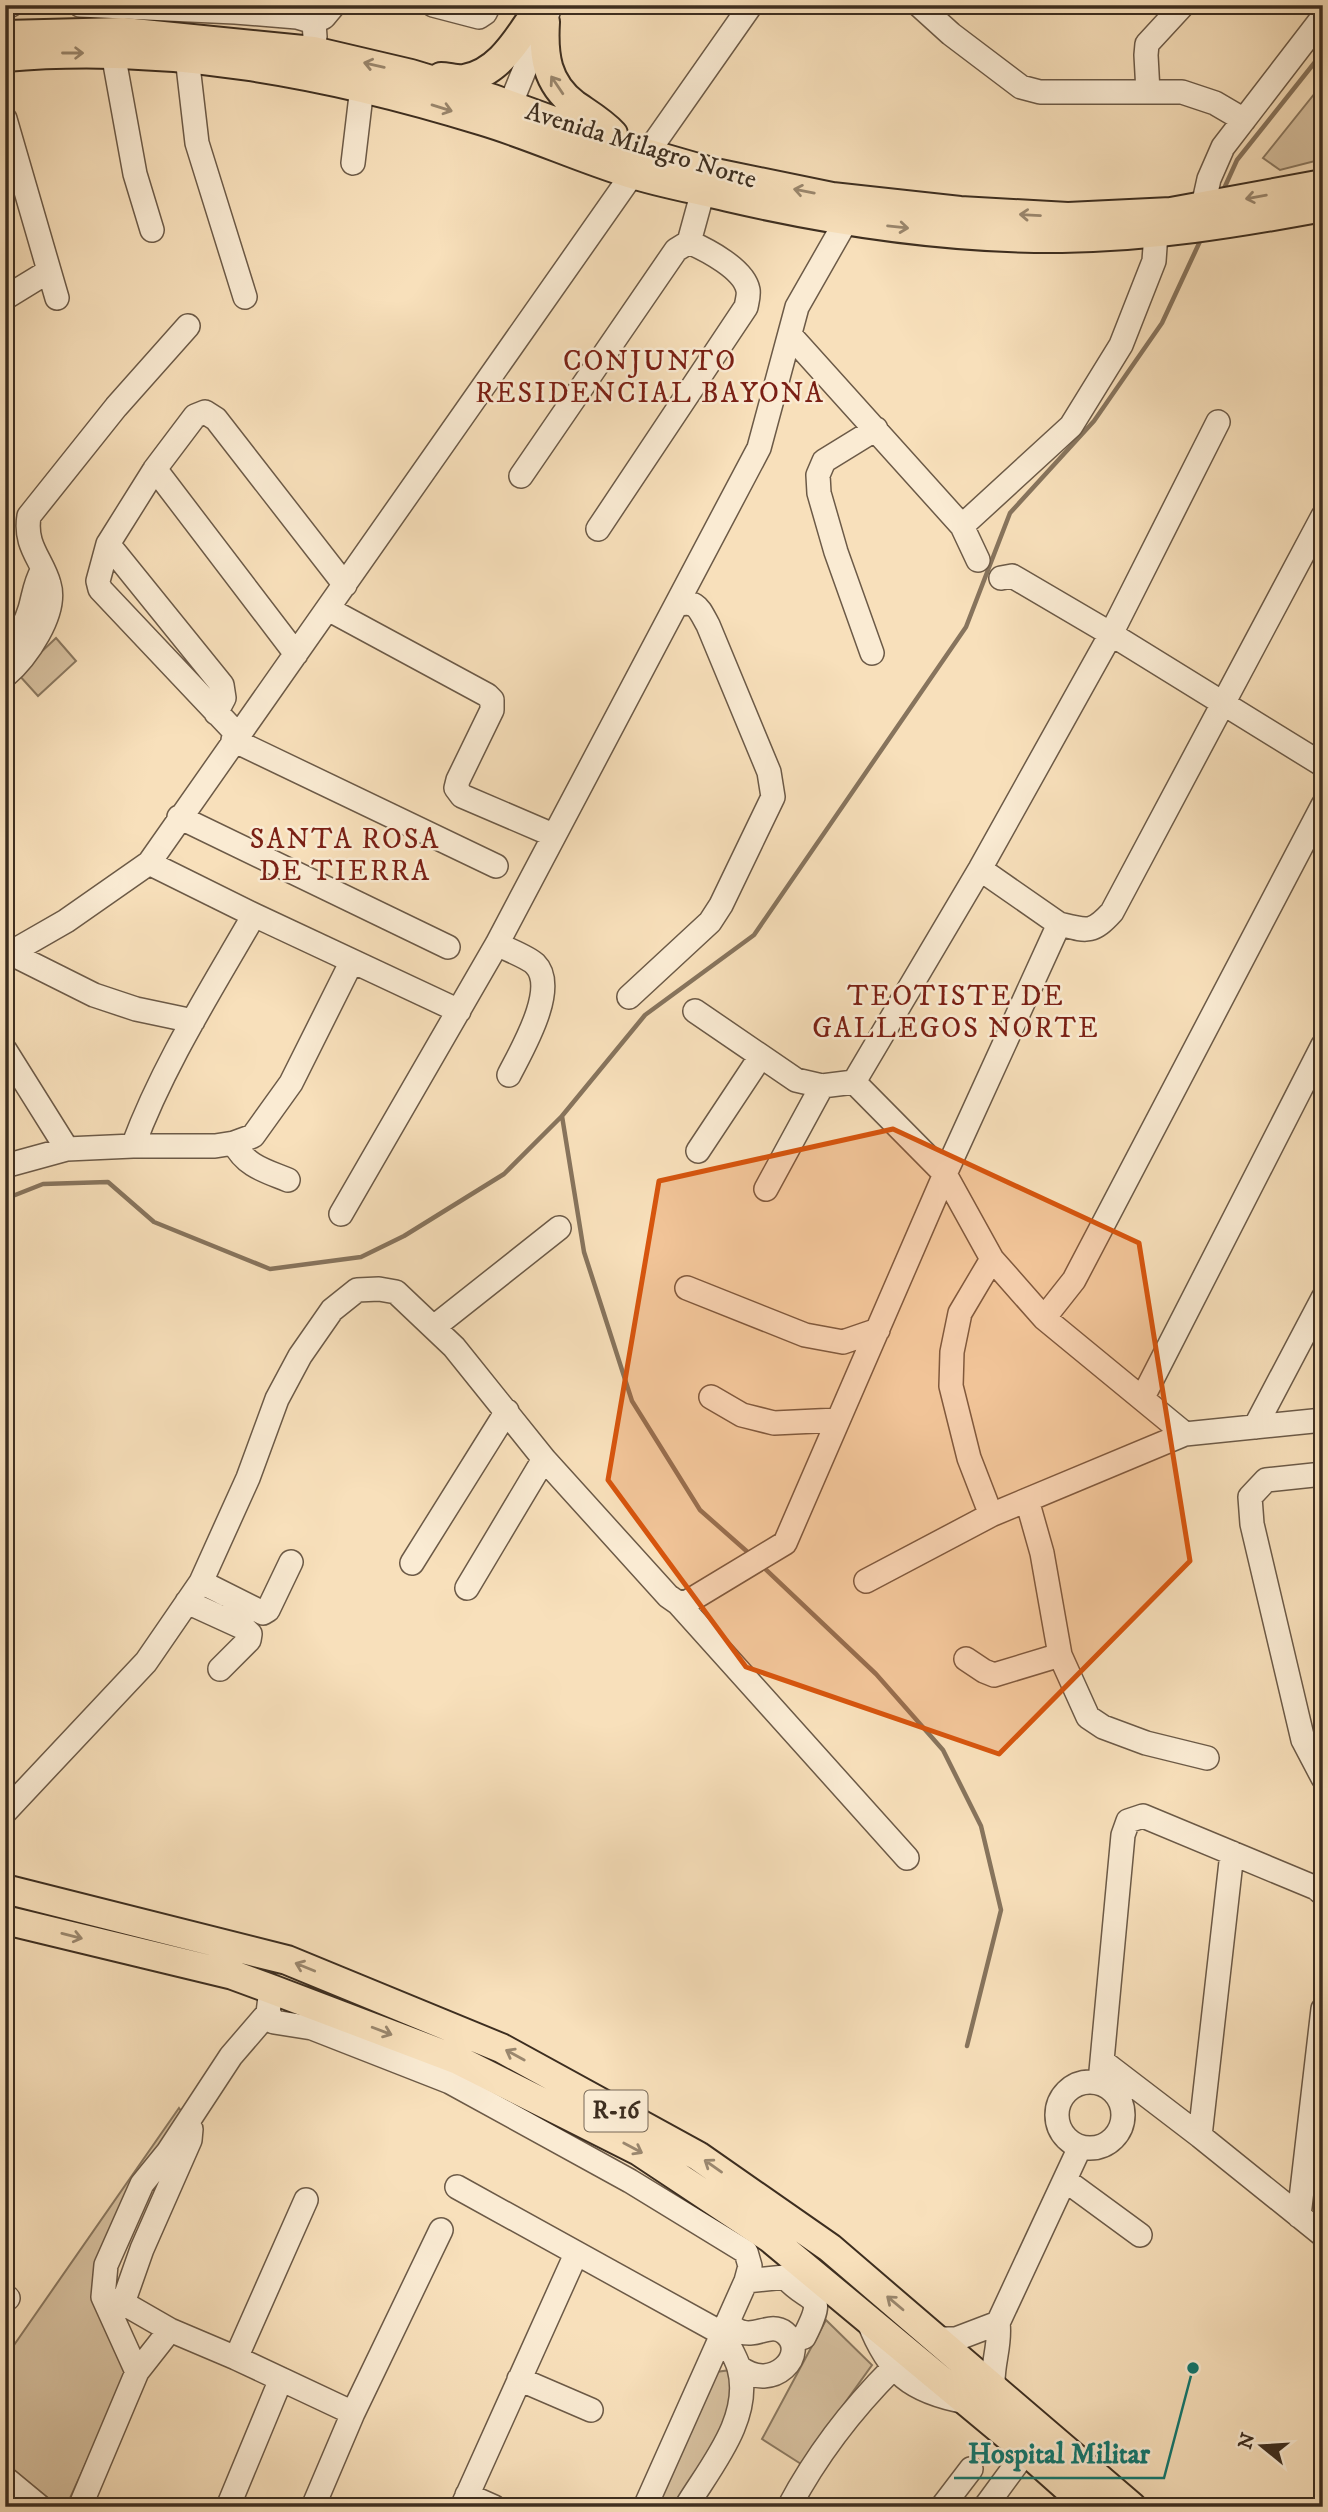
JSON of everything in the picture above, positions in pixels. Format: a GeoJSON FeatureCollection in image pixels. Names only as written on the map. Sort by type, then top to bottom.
{"type":"FeatureCollection","features":[{"type":"Feature","properties":{"kind":"main road"},"geometry":{"type":"LineString","coordinates":[[541,14],[546,65],[555,86],[572,103],[605,125],[634,158]]}},
{"type":"Feature","properties":{"kind":"main road"},"geometry":{"type":"LineString","coordinates":[[411,74],[463,79],[488,68],[504,57],[541,14]]}},
{"type":"Feature","properties":{"kind":"main road","name":"Avenida Milagro Norte"},"geometry":{"type":"LineString","coordinates":[[5,35],[123,32],[226,41],[311,63],[362,87],[497,113]]}},
{"type":"Feature","properties":{"kind":"main road","name":"Avenida Milagro Norte"},"geometry":{"type":"LineString","coordinates":[[5,57],[47,53],[113,53],[311,63],[411,74],[497,113],[634,158],[703,191],[781,209],[960,211],[1068,217],[1171,212],[1323,184]]}},
{"type":"Feature","properties":{"kind":"main road","name":"Avenida Milagro Norte"},"geometry":{"type":"LineString","coordinates":[[634,158],[715,173],[850,210],[980,236],[1063,238],[1156,233],[1323,207]]}},
{"type":"Feature","properties":{"kind":"main road","name":"R-16"},"geometry":{"type":"LineString","coordinates":[[5,1889],[287,1960],[501,2048],[698,2156],[830,2248],[993,2386],[1089,2507]]}},
{"type":"Feature","properties":{"kind":"main road","name":"R-16"},"geometry":{"type":"LineString","coordinates":[[5,1920],[233,1975],[269,2001],[454,2071],[639,2151],[770,2238],[792,2271],[867,2320],[967,2402],[1034,2439],[1132,2507]]}},
{"type":"Feature","properties":{"kind":"street"},"geometry":{"type":"LineString","coordinates":[[5,6],[10,5]]}},
{"type":"Feature","properties":{"kind":"street"},"geometry":{"type":"LineString","coordinates":[[80,5],[203,8],[297,17],[314,22],[324,17],[334,5]]}},
{"type":"Feature","properties":{"kind":"street"},"geometry":{"type":"LineString","coordinates":[[433,5],[479,17],[489,5]]}},
{"type":"Feature","properties":{"kind":"street"},"geometry":{"type":"LineString","coordinates":[[7,954],[66,921],[149,863],[235,737],[345,585],[634,158],[751,5]]}},
{"type":"Feature","properties":{"kind":"street"},"geometry":{"type":"LineString","coordinates":[[1148,93],[1147,44],[1175,6]]}},
{"type":"Feature","properties":{"kind":"street"},"geometry":{"type":"LineString","coordinates":[[203,8],[226,41]]}},
{"type":"Feature","properties":{"kind":"street"},"geometry":{"type":"LineString","coordinates":[[934,10],[1021,87],[1040,92],[1182,92],[1199,96],[1244,120]]}},
{"type":"Feature","properties":{"kind":"street"},"geometry":{"type":"LineString","coordinates":[[497,113],[541,14]]}},
{"type":"Feature","properties":{"kind":"street"},"geometry":{"type":"LineString","coordinates":[[1203,206],[1209,179],[1223,147],[1323,17]]}},
{"type":"Feature","properties":{"kind":"street"},"geometry":{"type":"LineString","coordinates":[[311,63],[314,22]]}},
{"type":"Feature","properties":{"kind":"street"},"geometry":{"type":"LineString","coordinates":[[113,53],[135,174],[152,230]]}},
{"type":"Feature","properties":{"kind":"street"},"geometry":{"type":"LineString","coordinates":[[187,57],[197,143],[245,297]]}},
{"type":"Feature","properties":{"kind":"street"},"geometry":{"type":"LineString","coordinates":[[353,163],[362,87]]}},
{"type":"Feature","properties":{"kind":"street"},"geometry":{"type":"LineString","coordinates":[[5,119],[57,298]]}},
{"type":"Feature","properties":{"kind":"street"},"geometry":{"type":"LineString","coordinates":[[521,476],[676,250],[689,242],[703,191]]}},
{"type":"Feature","properties":{"kind":"street"},"geometry":{"type":"LineString","coordinates":[[341,1214],[496,944],[759,448],[797,307],[850,210]]}},
{"type":"Feature","properties":{"kind":"street"},"geometry":{"type":"LineString","coordinates":[[962,526],[1071,426],[1121,345],[1154,261],[1156,233]]}},
{"type":"Feature","properties":{"kind":"street"},"geometry":{"type":"LineString","coordinates":[[598,529],[746,307],[748,291],[740,274],[706,250],[689,242]]}},
{"type":"Feature","properties":{"kind":"street"},"geometry":{"type":"LineString","coordinates":[[5,298],[49,271]]}},
{"type":"Feature","properties":{"kind":"street"},"geometry":{"type":"LineString","coordinates":[[5,676],[12,654],[41,627],[37,614],[51,593],[49,581],[42,571],[26,530],[29,516],[116,407],[188,326]]}},
{"type":"Feature","properties":{"kind":"street"},"geometry":{"type":"LineString","coordinates":[[790,335],[962,526],[978,560]]}},
{"type":"Feature","properties":{"kind":"street"},"geometry":{"type":"LineString","coordinates":[[345,585],[216,419],[205,412],[195,416],[155,469],[108,544],[98,580],[100,589],[216,713],[235,737],[496,866]]}},
{"type":"Feature","properties":{"kind":"street"},"geometry":{"type":"LineString","coordinates":[[854,1082],[980,869],[1111,634],[1218,422]]}},
{"type":"Feature","properties":{"kind":"street"},"geometry":{"type":"LineString","coordinates":[[872,653],[836,552],[819,493],[818,475],[824,461],[876,429]]}},
{"type":"Feature","properties":{"kind":"street"},"geometry":{"type":"LineString","coordinates":[[155,469],[296,654]]}},
{"type":"Feature","properties":{"kind":"street"},"geometry":{"type":"LineString","coordinates":[[980,869],[1059,924],[1086,931],[1099,926],[1112,912],[1323,516]]}},
{"type":"Feature","properties":{"kind":"street"},"geometry":{"type":"LineString","coordinates":[[108,544],[222,685],[224,698],[216,713]]}},
{"type":"Feature","properties":{"kind":"street"},"geometry":{"type":"LineString","coordinates":[[1001,578],[1012,576],[1323,765]]}},
{"type":"Feature","properties":{"kind":"street"},"geometry":{"type":"LineString","coordinates":[[629,997],[710,922],[773,797],[769,772],[708,625],[698,607],[689,602],[676,605]]}},
{"type":"Feature","properties":{"kind":"street"},"geometry":{"type":"LineString","coordinates":[[328,609],[492,700],[492,709],[457,780],[456,788],[462,796],[553,835]]}},
{"type":"Feature","properties":{"kind":"street"},"geometry":{"type":"LineString","coordinates":[[1044,1318],[1074,1280],[1323,805]]}},
{"type":"Feature","properties":{"kind":"street"},"geometry":{"type":"LineString","coordinates":[[179,817],[448,947]]}},
{"type":"Feature","properties":{"kind":"street"},"geometry":{"type":"LineString","coordinates":[[149,863],[459,1011]]}},
{"type":"Feature","properties":{"kind":"street"},"geometry":{"type":"LineString","coordinates":[[133,1146],[145,1114],[192,1021],[254,915]]}},
{"type":"Feature","properties":{"kind":"street"},"geometry":{"type":"LineString","coordinates":[[678,1603],[689,1601],[785,1543],[945,1174],[1059,924]]}},
{"type":"Feature","properties":{"kind":"street"},"geometry":{"type":"LineString","coordinates":[[496,944],[535,964],[542,977],[542,998],[532,1029],[509,1075]]}},
{"type":"Feature","properties":{"kind":"street"},"geometry":{"type":"LineString","coordinates":[[7,954],[94,995],[136,1009],[192,1021]]}},
{"type":"Feature","properties":{"kind":"street"},"geometry":{"type":"LineString","coordinates":[[5,1166],[67,1149],[215,1146],[253,1136],[291,1083],[352,961]]}},
{"type":"Feature","properties":{"kind":"street"},"geometry":{"type":"LineString","coordinates":[[695,1011],[796,1080],[822,1086],[854,1082]]}},
{"type":"Feature","properties":{"kind":"street"},"geometry":{"type":"LineString","coordinates":[[1143,1397],[1323,1045]]}},
{"type":"Feature","properties":{"kind":"street"},"geometry":{"type":"LineString","coordinates":[[7,1056],[67,1149]]}},
{"type":"Feature","properties":{"kind":"street"},"geometry":{"type":"LineString","coordinates":[[698,1151],[761,1056]]}},
{"type":"Feature","properties":{"kind":"street"},"geometry":{"type":"LineString","coordinates":[[854,1082],[945,1174],[992,1259],[1044,1318],[1185,1434]]}},
{"type":"Feature","properties":{"kind":"street"},"geometry":{"type":"LineString","coordinates":[[766,1189],[822,1086]]}},
{"type":"Feature","properties":{"kind":"street"},"geometry":{"type":"LineString","coordinates":[[234,1143],[240,1155],[249,1163],[288,1180]]}},
{"type":"Feature","properties":{"kind":"street"},"geometry":{"type":"LineString","coordinates":[[434,1327],[559,1228]]}},
{"type":"Feature","properties":{"kind":"street"},"geometry":{"type":"LineString","coordinates":[[991,1515],[969,1458],[951,1386],[952,1352],[960,1313],[992,1259]]}},
{"type":"Feature","properties":{"kind":"street"},"geometry":{"type":"LineString","coordinates":[[687,1288],[805,1335],[843,1342],[878,1330]]}},
{"type":"Feature","properties":{"kind":"street"},"geometry":{"type":"LineString","coordinates":[[5,1812],[146,1662],[201,1582],[248,1478],[277,1399],[300,1356],[332,1310],[357,1290],[379,1289],[396,1292],[454,1347],[544,1459],[667,1596],[678,1603],[907,1858]]}},
{"type":"Feature","properties":{"kind":"street"},"geometry":{"type":"LineString","coordinates":[[1255,1427],[1323,1298]]}},
{"type":"Feature","properties":{"kind":"street"},"geometry":{"type":"LineString","coordinates":[[711,1397],[742,1415],[774,1423],[837,1419]]}},
{"type":"Feature","properties":{"kind":"street"},"geometry":{"type":"LineString","coordinates":[[412,1563],[507,1411]]}},
{"type":"Feature","properties":{"kind":"street"},"geometry":{"type":"LineString","coordinates":[[866,1581],[991,1515],[1185,1434],[1323,1420]]}},
{"type":"Feature","properties":{"kind":"street"},"geometry":{"type":"LineString","coordinates":[[467,1588],[544,1459]]}},
{"type":"Feature","properties":{"kind":"street"},"geometry":{"type":"LineString","coordinates":[[1323,1474],[1266,1480],[1250,1497],[1252,1524],[1303,1740],[1316,1751],[1323,1778]]}},
{"type":"Feature","properties":{"kind":"street"},"geometry":{"type":"LineString","coordinates":[[1027,1500],[1042,1553],[1060,1655],[1088,1717],[1103,1727],[1146,1743],[1207,1758]]}},
{"type":"Feature","properties":{"kind":"street"},"geometry":{"type":"LineString","coordinates":[[220,1669],[249,1640],[263,1612],[268,1610],[291,1562]]}},
{"type":"Feature","properties":{"kind":"street"},"geometry":{"type":"LineString","coordinates":[[201,1582],[263,1612]]}},
{"type":"Feature","properties":{"kind":"street"},"geometry":{"type":"LineString","coordinates":[[187,1602],[244,1628],[250,1634]]}},
{"type":"Feature","properties":{"kind":"street"},"geometry":{"type":"LineString","coordinates":[[966,1659],[994,1675],[1060,1655]]}},
{"type":"Feature","properties":{"kind":"street"},"geometry":{"type":"LineString","coordinates":[[1101,2072],[1074,2085],[1064,2093],[1058,2105],[1056,2118],[1060,2130],[1068,2141],[1080,2147],[1105,2145],[1116,2136],[1122,2125],[1120,2099],[1101,2072],[1123,1835],[1128,1821],[1143,1816],[1316,1888],[1323,1894]]}},
{"type":"Feature","properties":{"kind":"street"},"geometry":{"type":"LineString","coordinates":[[1200,2136],[1232,1853]]}},
{"type":"Feature","properties":{"kind":"street"},"geometry":{"type":"LineString","coordinates":[[137,2372],[113,2300],[106,2264],[142,2184],[269,2001]]}},
{"type":"Feature","properties":{"kind":"street"},"geometry":{"type":"LineString","coordinates":[[1299,2216],[1323,2009]]}},
{"type":"Feature","properties":{"kind":"street"},"geometry":{"type":"LineString","coordinates":[[469,2034],[454,2071],[746,2252],[750,2266],[747,2281],[645,2507]]}},
{"type":"Feature","properties":{"kind":"street"},"geometry":{"type":"LineString","coordinates":[[1101,2072],[1200,2136],[1323,2235]]}},
{"type":"Feature","properties":{"kind":"street"},"geometry":{"type":"LineString","coordinates":[[113,2300],[142,2249],[190,2140],[192,2115]]}},
{"type":"Feature","properties":{"kind":"street"},"geometry":{"type":"LineString","coordinates":[[993,2386],[992,2369],[1000,2335],[998,2323],[1080,2147]]}},
{"type":"Feature","properties":{"kind":"street"},"geometry":{"type":"LineString","coordinates":[[1065,2180],[1140,2235]]}},
{"type":"Feature","properties":{"kind":"street"},"geometry":{"type":"LineString","coordinates":[[457,2187],[576,2254],[725,2329],[753,2333],[772,2328],[784,2332],[792,2341],[792,2355],[784,2369],[773,2375],[760,2377],[748,2374],[739,2367]]}},
{"type":"Feature","properties":{"kind":"street"},"geometry":{"type":"LineString","coordinates":[[236,2358],[306,2200]]}},
{"type":"Feature","properties":{"kind":"street"},"geometry":{"type":"LineString","coordinates":[[313,2507],[353,2413],[441,2230]]}},
{"type":"Feature","properties":{"kind":"street"},"geometry":{"type":"LineString","coordinates":[[119,2235],[128,2244],[142,2249]]}},
{"type":"Feature","properties":{"kind":"street"},"geometry":{"type":"LineString","coordinates":[[494,2507],[465,2501],[576,2254]]}},
{"type":"Feature","properties":{"kind":"street"},"geometry":{"type":"LineString","coordinates":[[747,2281],[792,2271],[811,2296],[817,2306],[816,2314],[804,2337],[792,2341]]}},
{"type":"Feature","properties":{"kind":"street"},"geometry":{"type":"LineString","coordinates":[[113,2300],[170,2330],[353,2413]]}},
{"type":"Feature","properties":{"kind":"street"},"geometry":{"type":"LineString","coordinates":[[867,2320],[877,2346],[893,2368],[915,2386],[940,2397],[967,2402]]}},
{"type":"Feature","properties":{"kind":"street"},"geometry":{"type":"LineString","coordinates":[[937,2339],[956,2339],[998,2323]]}},
{"type":"Feature","properties":{"kind":"street"},"geometry":{"type":"LineString","coordinates":[[686,2507],[733,2431],[739,2405],[739,2367],[725,2329]]}},
{"type":"Feature","properties":{"kind":"street"},"geometry":{"type":"LineString","coordinates":[[80,2507],[137,2372],[170,2330]]}},
{"type":"Feature","properties":{"kind":"street"},"geometry":{"type":"LineString","coordinates":[[789,2507],[804,2479],[845,2423],[893,2368]]}},
{"type":"Feature","properties":{"kind":"street"},"geometry":{"type":"LineString","coordinates":[[230,2502],[281,2379]]}},
{"type":"Feature","properties":{"kind":"street"},"geometry":{"type":"LineString","coordinates":[[519,2379],[591,2410]]}},
{"type":"Feature","properties":{"kind":"street"},"geometry":{"type":"LineString","coordinates":[[985,2507],[1034,2439]]}},
{"type":"Feature","properties":{"kind":"street"},"geometry":{"type":"LineString","coordinates":[[942,2507],[971,2469]]}},
{"type":"Feature","properties":{"kind":"street"},"geometry":{"type":"LineString","coordinates":[[5,2479],[40,2507]]}},
{"type":"Feature","properties":{"kind":"highlighted area"},"geometry":{"type":"Polygon","coordinates":[[[893,1129],[1139,1243],[1190,1561],[999,1754],[746,1667],[608,1480],[659,1181],[893,1129]]]}},
{"type":"Feature","properties":{"kind":"shaded area"},"geometry":{"type":"Polygon","coordinates":[[[1323,83],[1323,159],[1280,170],[1263,158],[1323,83]]]}},
{"type":"Feature","properties":{"kind":"shaded area"},"geometry":{"type":"Polygon","coordinates":[[[56,638],[76,661],[38,696],[18,674],[56,638]]]}},
{"type":"Feature","properties":{"kind":"shaded area"},"geometry":{"type":"Polygon","coordinates":[[[179,2108],[184,2115],[100,2259],[126,2375],[66,2507],[59,2507],[5,2463],[5,2358],[179,2108]]]}},
{"type":"Feature","properties":{"kind":"shaded area"},"geometry":{"type":"Polygon","coordinates":[[[826,2320],[872,2365],[801,2464],[762,2439],[826,2320]]]}},
{"type":"Feature","properties":{"kind":"shaded area"},"geometry":{"type":"Polygon","coordinates":[[[731,2370],[729,2420],[678,2507],[653,2507],[716,2372],[731,2370]]]}},
{"type":"Feature","properties":{"kind":"waterway"},"geometry":{"type":"LineString","coordinates":[[1222,193],[1237,160],[1323,52]]}},
{"type":"Feature","properties":{"kind":"waterway"},"geometry":{"type":"LineString","coordinates":[[5,1199],[43,1184],[108,1182],[154,1222],[270,1269],[361,1257],[404,1236],[504,1174],[562,1116],[645,1015],[754,935],[966,627],[1010,513],[1094,421],[1162,323],[1202,237]]}},
{"type":"Feature","properties":{"kind":"waterway"},"geometry":{"type":"LineString","coordinates":[[562,1116],[584,1252],[632,1401],[700,1510],[751,1555]]}},
{"type":"Feature","properties":{"kind":"waterway"},"geometry":{"type":"LineString","coordinates":[[762,1566],[876,1674],[943,1750],[981,1826],[1001,1910],[967,2046]]}},
{"type":"Feature","properties":{"kind":"place","name":"Hospital Militar"},"geometry":{"type":"Point","coordinates":[1193,2368]}},
{"type":"Feature","properties":{"kind":"district","name":"CONJUNTO RESIDENCIAL BAYONA"},"geometry":{"type":"Point","coordinates":[650,377]}},
{"type":"Feature","properties":{"kind":"district","name":"SANTA ROSA DE TIERRA"},"geometry":{"type":"Point","coordinates":[345,855]}},
{"type":"Feature","properties":{"kind":"district","name":"TEOTISTE DE GALLEGOS NORTE"},"geometry":{"type":"Point","coordinates":[956,1012]}}]}
